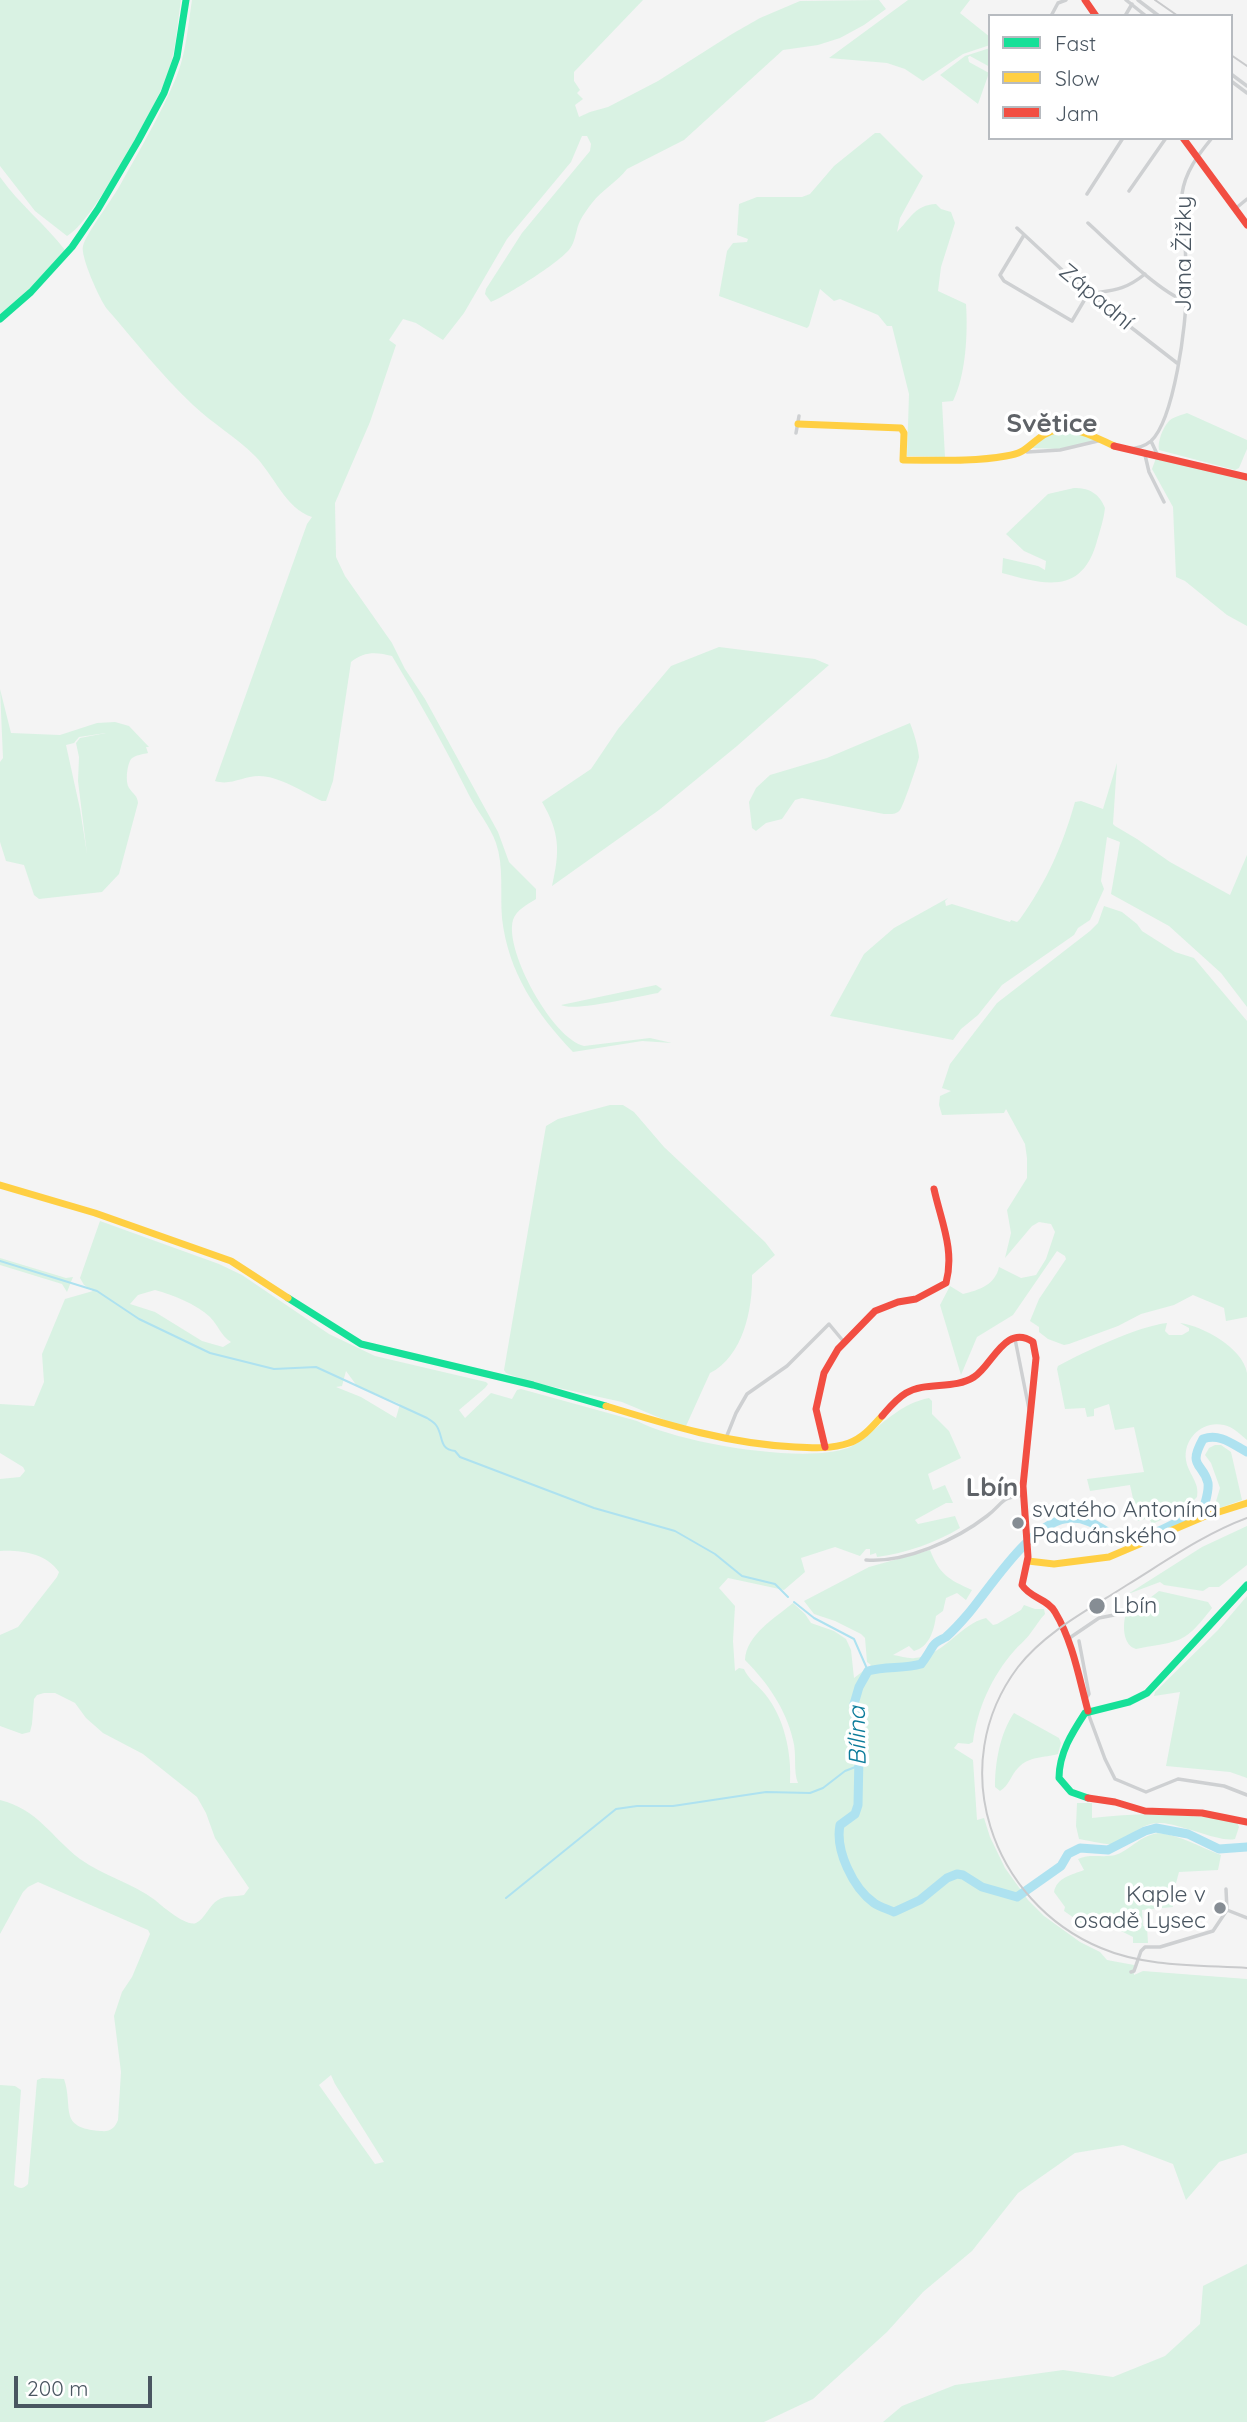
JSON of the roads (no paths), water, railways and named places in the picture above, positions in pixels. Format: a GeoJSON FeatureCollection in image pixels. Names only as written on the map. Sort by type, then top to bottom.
{"type":"FeatureCollection","features":[{"type":"Feature","properties":{"kind":"street"},"geometry":{"type":"LineString","coordinates":[[0,319],[31,292],[72,247],[138,141],[170,79],[182,36],[186,0]]}},
{"type":"Feature","properties":{"kind":"street"},"geometry":{"type":"LineString","coordinates":[[1052,0],[1058,3]]}},
{"type":"Feature","properties":{"kind":"street"},"geometry":{"type":"LineString","coordinates":[[1052,14],[1058,3],[1066,0]]}},
{"type":"Feature","properties":{"kind":"street"},"geometry":{"type":"LineString","coordinates":[[1126,0],[1144,14]]}},
{"type":"Feature","properties":{"kind":"street"},"geometry":{"type":"LineString","coordinates":[[1138,0],[1156,14]]}},
{"type":"Feature","properties":{"kind":"street"},"geometry":{"type":"LineString","coordinates":[[1126,14],[1132,4]]}},
{"type":"Feature","properties":{"kind":"street"},"geometry":{"type":"LineString","coordinates":[[1087,194],[1122,140]]}},
{"type":"Feature","properties":{"kind":"street"},"geometry":{"type":"LineString","coordinates":[[1129,191],[1165,140]]}},
{"type":"Feature","properties":{"kind":"street"},"geometry":{"type":"LineString","coordinates":[[1184,140],[1247,225]]}},
{"type":"Feature","properties":{"kind":"street","name":"Jana Žižky"},"geometry":{"type":"LineString","coordinates":[[1151,441],[1167,409],[1184,329],[1185,244],[1181,197],[1197,157],[1210,140]]}},
{"type":"Feature","properties":{"kind":"street"},"geometry":{"type":"LineString","coordinates":[[1235,209],[1247,199]]}},
{"type":"Feature","properties":{"kind":"street"},"geometry":{"type":"LineString","coordinates":[[1088,223],[1145,274],[1186,302]]}},
{"type":"Feature","properties":{"kind":"street","name":"Západní"},"geometry":{"type":"LineString","coordinates":[[1017,228],[1088,294],[1177,363]]}},
{"type":"Feature","properties":{"kind":"street"},"geometry":{"type":"LineString","coordinates":[[1024,235],[1000,275],[1004,281],[1072,321],[1088,294],[1111,292],[1137,281],[1145,274]]}},
{"type":"Feature","properties":{"kind":"street"},"geometry":{"type":"LineString","coordinates":[[797,424],[897,428],[903,431],[903,460],[987,460],[1025,452],[1060,450],[1102,440]]}},
{"type":"Feature","properties":{"kind":"street"},"geometry":{"type":"LineString","coordinates":[[1025,452],[1040,437],[1066,429],[1078,429],[1121,449],[1247,477]]}},
{"type":"Feature","properties":{"kind":"street"},"geometry":{"type":"LineString","coordinates":[[1121,449],[1138,448],[1151,441],[1160,457]]}},
{"type":"Feature","properties":{"kind":"street"},"geometry":{"type":"LineString","coordinates":[[1145,455],[1149,472],[1164,502]]}},
{"type":"Feature","properties":{"kind":"street"},"geometry":{"type":"LineString","coordinates":[[0,1185],[95,1213],[231,1261],[361,1344],[553,1390],[611,1406],[689,1433],[768,1447],[825,1447],[848,1443],[860,1437],[905,1394],[971,1380],[979,1374],[998,1348],[1015,1339],[1030,1339],[1036,1349],[1023,1495],[1028,1561],[1022,1585],[1030,1594],[1052,1606],[1068,1639],[1088,1711],[1115,1779],[1146,1792],[1178,1779],[1224,1786],[1247,1795]]}},
{"type":"Feature","properties":{"kind":"street"},"geometry":{"type":"LineString","coordinates":[[825,1447],[816,1416],[818,1391],[831,1359],[875,1311],[898,1302],[916,1299],[946,1283],[951,1270],[951,1253],[934,1189]]}},
{"type":"Feature","properties":{"kind":"street"},"geometry":{"type":"LineString","coordinates":[[725,1440],[747,1395],[787,1366],[829,1324],[844,1342]]}},
{"type":"Feature","properties":{"kind":"street"},"geometry":{"type":"LineString","coordinates":[[1015,1339],[1031,1412]]}},
{"type":"Feature","properties":{"kind":"street"},"geometry":{"type":"LineString","coordinates":[[985,1481],[1006,1497]]}},
{"type":"Feature","properties":{"kind":"street"},"geometry":{"type":"LineString","coordinates":[[866,1560],[878,1561],[952,1539],[987,1516],[1006,1497],[1023,1495]]}},
{"type":"Feature","properties":{"kind":"street"},"geometry":{"type":"LineString","coordinates":[[1028,1561],[1054,1564],[1108,1557],[1203,1517],[1247,1503]]}},
{"type":"Feature","properties":{"kind":"street"},"geometry":{"type":"LineString","coordinates":[[1247,1585],[1147,1693],[1129,1702],[1088,1711],[1080,1718],[1060,1758],[1058,1774],[1067,1789],[1080,1796],[1115,1802],[1144,1811],[1202,1813],[1247,1822]]}},
{"type":"Feature","properties":{"kind":"street"},"geometry":{"type":"LineString","coordinates":[[1068,1639],[1099,1618],[1119,1614]]}},
{"type":"Feature","properties":{"kind":"street"},"geometry":{"type":"LineString","coordinates":[[1079,1641],[1089,1694],[1085,1700]]}},
{"type":"Feature","properties":{"kind":"street"},"geometry":{"type":"LineString","coordinates":[[1131,1972],[1134,1971],[1145,1947],[1160,1947],[1213,1931],[1227,1910],[1226,1889]]}},
{"type":"Feature","properties":{"kind":"street"},"geometry":{"type":"LineString","coordinates":[[1227,1910],[1247,1918]]}},
{"type":"Feature","properties":{"kind":"waterway"},"geometry":{"type":"LineString","coordinates":[[0,1261],[97,1291],[139,1319],[210,1353],[274,1369],[316,1367],[427,1418],[436,1425],[446,1448],[455,1451],[460,1457],[594,1508],[675,1531],[715,1554],[742,1576],[775,1584],[788,1597]]}},
{"type":"Feature","properties":{"kind":"waterway","name":"Bílina"},"geometry":{"type":"LineString","coordinates":[[1247,1452],[1220,1438],[1203,1439],[1196,1460],[1208,1483],[1204,1507],[1148,1535],[1125,1539],[1116,1537],[1078,1518],[1057,1521],[1043,1529],[1014,1556],[958,1626],[934,1644],[921,1664],[868,1671],[854,1704],[859,1756],[858,1805],[855,1814],[840,1825],[839,1835],[847,1868],[859,1888],[876,1904],[894,1912],[920,1900],[947,1878],[957,1874],[982,1887],[1017,1897],[1061,1866],[1068,1854],[1080,1848],[1108,1850],[1156,1828],[1188,1834],[1219,1849],[1247,1847]]}},
{"type":"Feature","properties":{"kind":"waterway"},"geometry":{"type":"LineString","coordinates":[[794,1602],[814,1618],[854,1639],[868,1671]]}},
{"type":"Feature","properties":{"kind":"waterway"},"geometry":{"type":"LineString","coordinates":[[506,1898],[616,1809],[673,1806],[766,1792],[810,1793],[858,1766]]}},
{"type":"Feature","properties":{"kind":"railway"},"geometry":{"type":"LineString","coordinates":[[1155,0],[1175,14]]}},
{"type":"Feature","properties":{"kind":"railway"},"geometry":{"type":"LineString","coordinates":[[1233,56],[1247,66]]}},
{"type":"Feature","properties":{"kind":"railway"},"geometry":{"type":"LineString","coordinates":[[1247,1518],[1171,1557],[1069,1622],[1029,1654],[1018,1667],[996,1705],[984,1746],[983,1787],[990,1827],[1007,1865],[1031,1898],[1063,1927],[1101,1948],[1136,1959],[1247,1968]]}},
{"type":"Feature","properties":{"kind":"place","name":"svatého Antonína Paduánského"},"geometry":{"type":"Point","coordinates":[1018,1523]}},
{"type":"Feature","properties":{"kind":"place","name":"Lbín"},"geometry":{"type":"Point","coordinates":[1097,1606]}},
{"type":"Feature","properties":{"kind":"place","name":"Kaple v osadě Lysec"},"geometry":{"type":"Point","coordinates":[1220,1908]}},
{"type":"Feature","properties":{"kind":"district","name":"Světice"},"geometry":{"type":"Point","coordinates":[1052,424]}},
{"type":"Feature","properties":{"kind":"district","name":"Lbín"},"geometry":{"type":"Point","coordinates":[992,1488]}}]}
